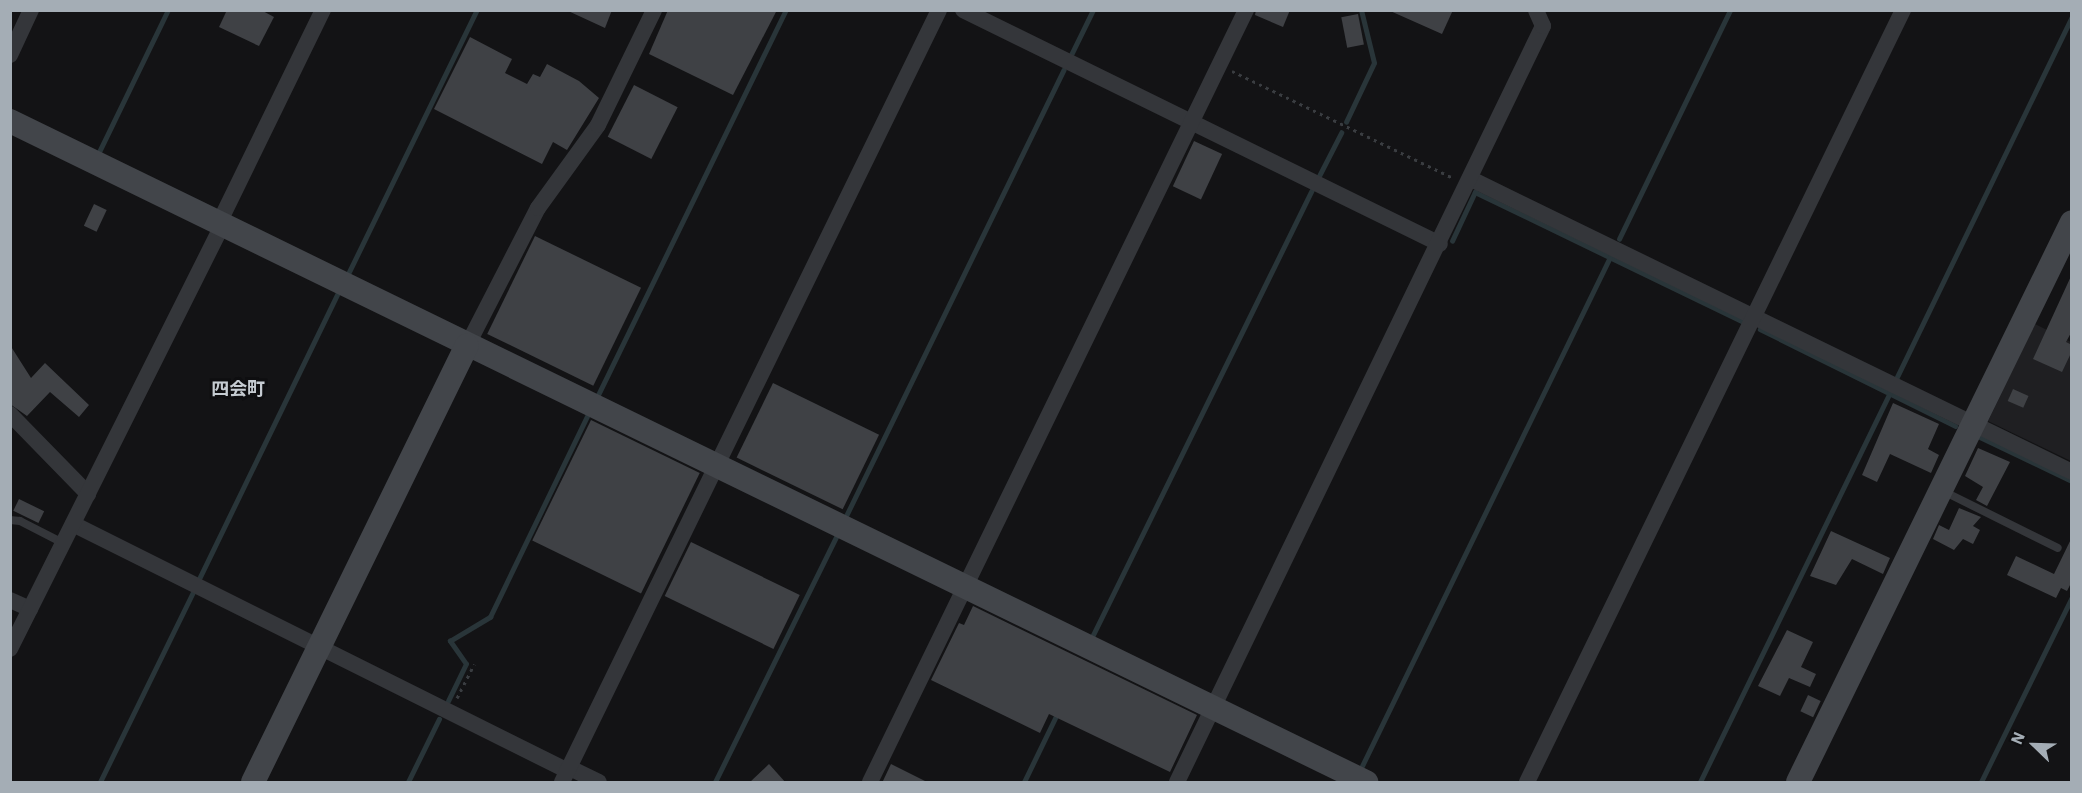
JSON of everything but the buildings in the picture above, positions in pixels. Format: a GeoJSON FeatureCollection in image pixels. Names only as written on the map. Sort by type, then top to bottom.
{"type":"FeatureCollection","features":[{"type":"Feature","properties":{"kind":"street"},"geometry":{"type":"LineString","coordinates":[[10,56],[31,10]]}},
{"type":"Feature","properties":{"kind":"street"},"geometry":{"type":"LineString","coordinates":[[10,649],[222,222],[323,10]]}},
{"type":"Feature","properties":{"kind":"street"},"geometry":{"type":"LineString","coordinates":[[254,783],[467,346],[538,208],[598,125],[615,96],[654,10]]}},
{"type":"Feature","properties":{"kind":"street"},"geometry":{"type":"LineString","coordinates":[[567,774],[939,10]]}},
{"type":"Feature","properties":{"kind":"street"},"geometry":{"type":"LineString","coordinates":[[963,10],[1440,244]]}},
{"type":"Feature","properties":{"kind":"street"},"geometry":{"type":"LineString","coordinates":[[870,783],[1246,10]]}},
{"type":"Feature","properties":{"kind":"street"},"geometry":{"type":"LineString","coordinates":[[1178,783],[1544,26],[1536,10]]}},
{"type":"Feature","properties":{"kind":"street"},"geometry":{"type":"LineString","coordinates":[[1527,783],[1900,11]]}},
{"type":"Feature","properties":{"kind":"street"},"geometry":{"type":"LineString","coordinates":[[10,121],[222,222],[467,346],[1366,783]]}},
{"type":"Feature","properties":{"kind":"street"},"geometry":{"type":"LineString","coordinates":[[1470,183],[2072,472]]}},
{"type":"Feature","properties":{"kind":"street"},"geometry":{"type":"LineString","coordinates":[[1798,783],[2072,222]]}},
{"type":"Feature","properties":{"kind":"street"},"geometry":{"type":"LineString","coordinates":[[10,414],[88,494]]}},
{"type":"Feature","properties":{"kind":"street"},"geometry":{"type":"LineString","coordinates":[[73,524],[567,774],[598,783]]}},
{"type":"Feature","properties":{"kind":"street"},"geometry":{"type":"LineString","coordinates":[[10,600],[30,609]]}},
{"type":"Feature","properties":{"kind":"lane"},"geometry":{"type":"LineString","coordinates":[[1941,490],[2058,548]]}},
{"type":"Feature","properties":{"kind":"lane"},"geometry":{"type":"LineString","coordinates":[[10,520],[20,521],[63,543]]}},
{"type":"Feature","properties":{"kind":"path"},"geometry":{"type":"LineString","coordinates":[[1220,65],[1470,183]]}},
{"type":"Feature","properties":{"kind":"path"},"geometry":{"type":"LineString","coordinates":[[450,714],[474,664]]}},
{"type":"Feature","properties":{"kind":"shaded area"},"geometry":{"type":"Polygon","coordinates":[[[2035,324],[2071,342],[2071,461],[1988,421],[2035,324]]]}},
{"type":"Feature","properties":{"kind":"waterway"},"geometry":{"type":"LineString","coordinates":[[99,152],[168,10]]}},
{"type":"Feature","properties":{"kind":"waterway"},"geometry":{"type":"LineString","coordinates":[[348,274],[477,10]]}},
{"type":"Feature","properties":{"kind":"waterway"},"geometry":{"type":"LineString","coordinates":[[598,395],[786,10]]}},
{"type":"Feature","properties":{"kind":"waterway"},"geometry":{"type":"LineString","coordinates":[[1070,57],[1093,10]]}},
{"type":"Feature","properties":{"kind":"waterway"},"geometry":{"type":"LineString","coordinates":[[1346,122],[1374,63],[1361,10]]}},
{"type":"Feature","properties":{"kind":"waterway"},"geometry":{"type":"LineString","coordinates":[[1619,239],[1730,10]]}},
{"type":"Feature","properties":{"kind":"waterway"},"geometry":{"type":"LineString","coordinates":[[1896,379],[2072,16]]}},
{"type":"Feature","properties":{"kind":"waterway"},"geometry":{"type":"LineString","coordinates":[[846,516],[1064,70]]}},
{"type":"Feature","properties":{"kind":"waterway"},"geometry":{"type":"LineString","coordinates":[[1318,178],[1341,133]]}},
{"type":"Feature","properties":{"kind":"waterway"},"geometry":{"type":"LineString","coordinates":[[1092,637],[1311,191]]}},
{"type":"Feature","properties":{"kind":"waterway"},"geometry":{"type":"LineString","coordinates":[[1452,241],[1475,192],[1742,321]]}},
{"type":"Feature","properties":{"kind":"waterway"},"geometry":{"type":"LineString","coordinates":[[1362,766],[1611,255]]}},
{"type":"Feature","properties":{"kind":"waterway"},"geometry":{"type":"LineString","coordinates":[[198,581],[338,293]]}},
{"type":"Feature","properties":{"kind":"waterway"},"geometry":{"type":"LineString","coordinates":[[1760,329],[1955,426]]}},
{"type":"Feature","properties":{"kind":"waterway"},"geometry":{"type":"LineString","coordinates":[[1700,782],[1890,392]]}},
{"type":"Feature","properties":{"kind":"waterway"},"geometry":{"type":"LineString","coordinates":[[448,701],[466,664],[450,641],[490,617],[587,416]]}},
{"type":"Feature","properties":{"kind":"waterway"},"geometry":{"type":"LineString","coordinates":[[1980,437],[2072,481]]}},
{"type":"Feature","properties":{"kind":"waterway"},"geometry":{"type":"LineString","coordinates":[[715,782],[836,537]]}},
{"type":"Feature","properties":{"kind":"waterway"},"geometry":{"type":"LineString","coordinates":[[100,782],[194,590]]}},
{"type":"Feature","properties":{"kind":"waterway"},"geometry":{"type":"LineString","coordinates":[[1981,782],[2072,597]]}},
{"type":"Feature","properties":{"kind":"waterway"},"geometry":{"type":"LineString","coordinates":[[1024,782],[1058,712]]}},
{"type":"Feature","properties":{"kind":"waterway"},"geometry":{"type":"LineString","coordinates":[[408,782],[439,719]]}},
{"type":"Feature","properties":{"kind":"district","name":"四会町"},"geometry":{"type":"Point","coordinates":[238,389]}}]}
